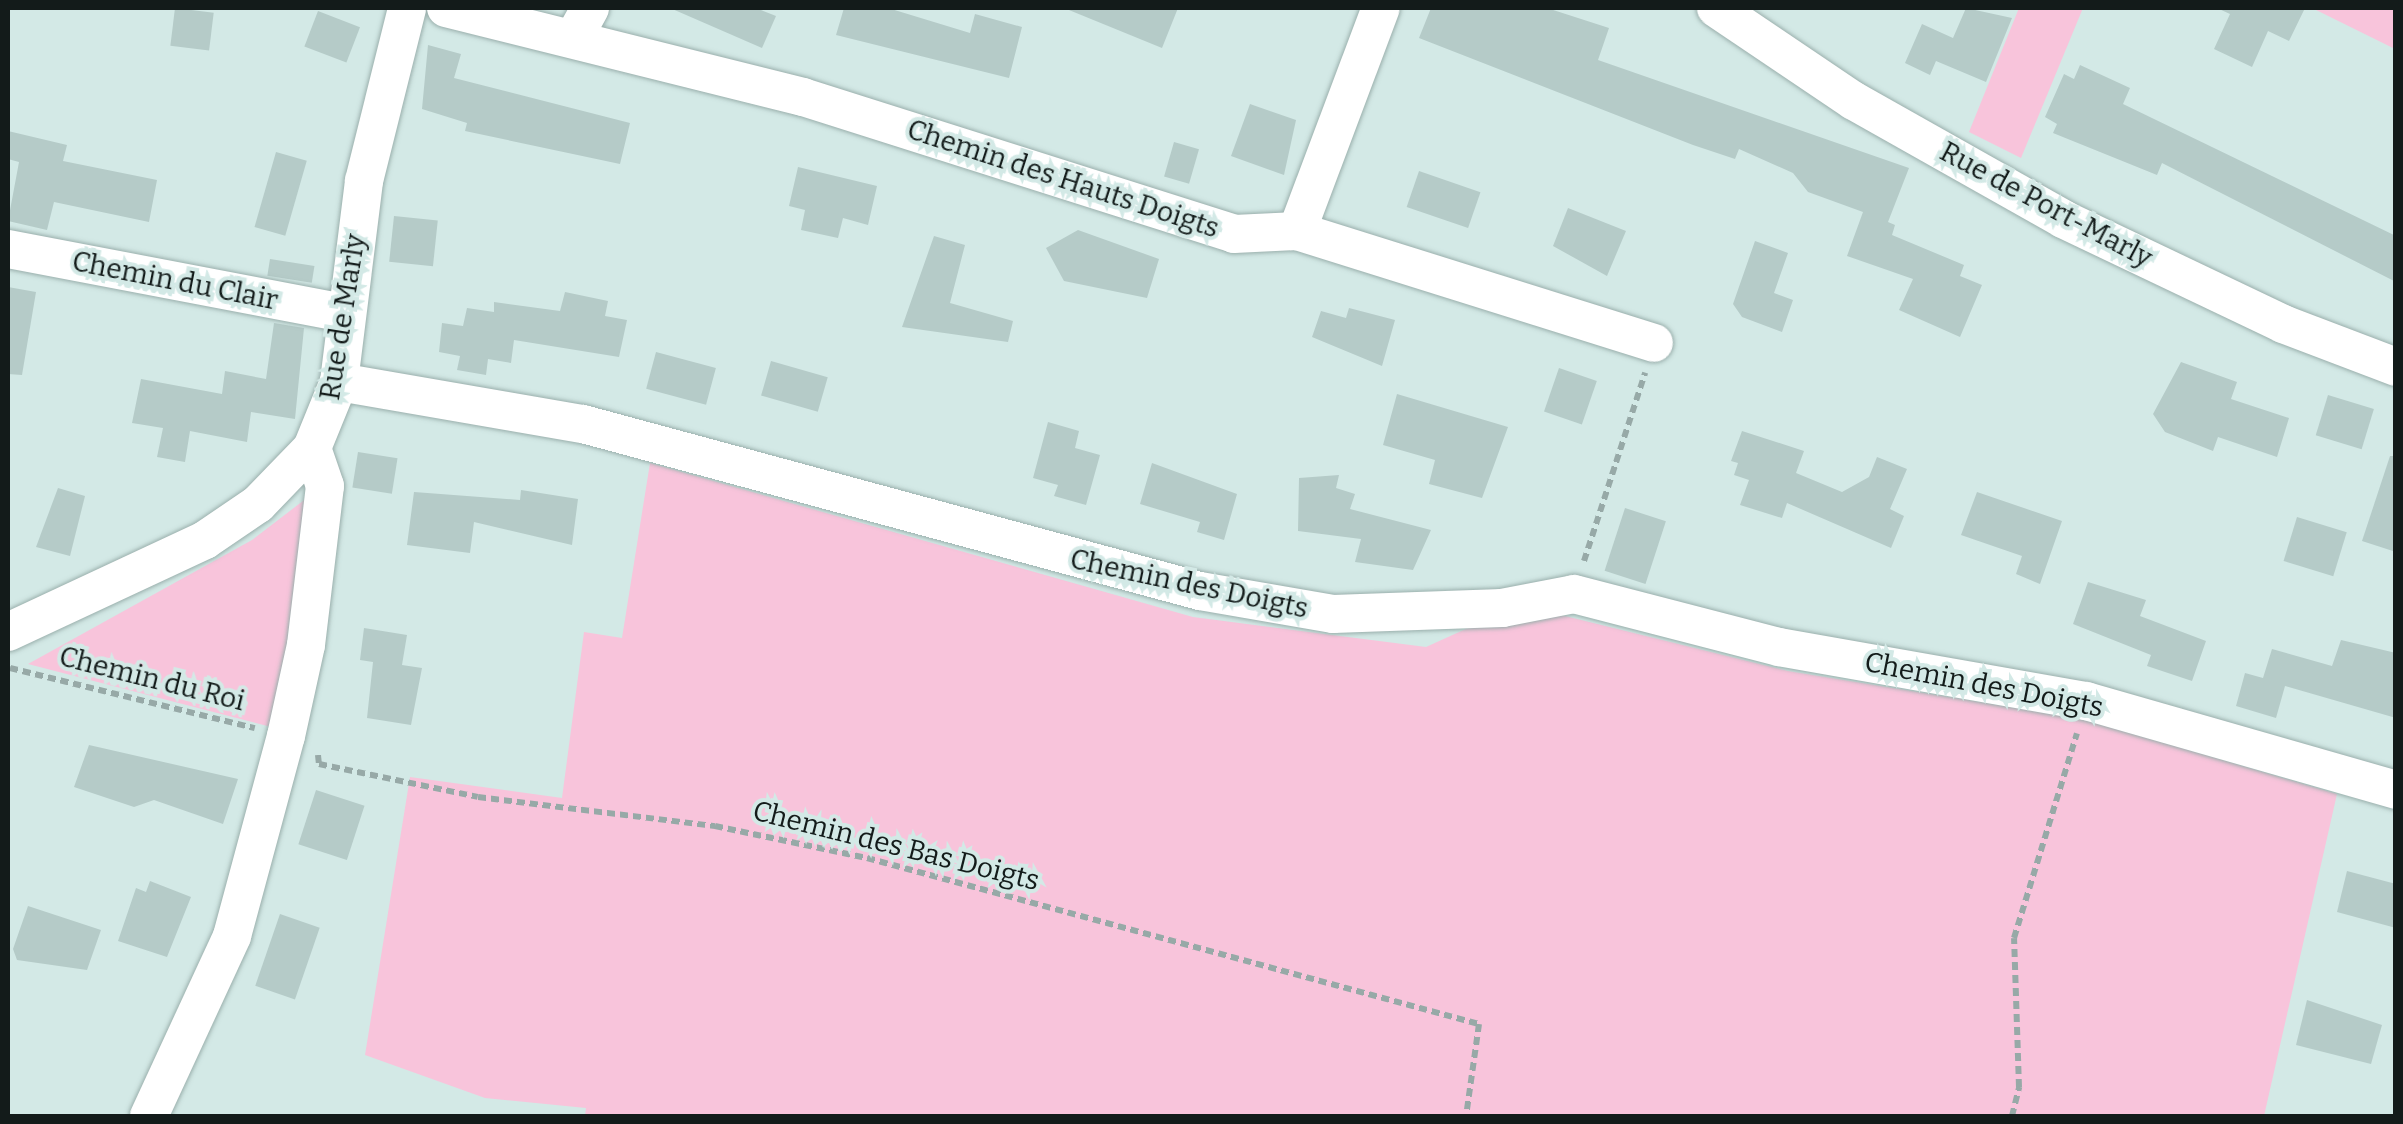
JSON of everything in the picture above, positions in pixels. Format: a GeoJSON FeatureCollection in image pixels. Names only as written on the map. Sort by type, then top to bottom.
{"type":"FeatureCollection","features":[{"type":"Feature","properties":{"kind":"street","name":"Rue de Marly"},"geometry":{"type":"LineString","coordinates":[[8,632],[204,540],[258,504],[312,448],[339,382],[343,313],[364,180],[407,8]]}},
{"type":"Feature","properties":{"kind":"street","name":"Chemin des Hauts Doigts"},"geometry":{"type":"LineString","coordinates":[[446,8],[582,24],[1234,234],[1297,230],[1654,343]]}},
{"type":"Feature","properties":{"kind":"street"},"geometry":{"type":"LineString","coordinates":[[1297,230],[1381,8]]}},
{"type":"Feature","properties":{"kind":"street","name":"Rue de Port-Marly"},"geometry":{"type":"LineString","coordinates":[[1716,8],[1854,101],[2064,219],[2283,324],[2396,367]]}},
{"type":"Feature","properties":{"kind":"street","name":"Chemin du Clair"},"geometry":{"type":"LineString","coordinates":[[8,249],[343,313]]}},
{"type":"Feature","properties":{"kind":"street","name":"Chemin des Doigts"},"geometry":{"type":"LineString","coordinates":[[339,382],[583,424],[1200,592],[1333,614],[1502,608],[1574,594],[1779,647],[2086,702],[2396,790]]}},
{"type":"Feature","properties":{"kind":"street"},"geometry":{"type":"LineString","coordinates":[[148,1116],[232,936],[302,742],[306,645],[325,486],[312,448]]}},
{"type":"Feature","properties":{"kind":"path"},"geometry":{"type":"LineString","coordinates":[[1574,594],[1654,343]]}},
{"type":"Feature","properties":{"kind":"path","name":"Chemin du Roi"},"geometry":{"type":"LineString","coordinates":[[8,667],[302,742]]}},
{"type":"Feature","properties":{"kind":"path"},"geometry":{"type":"LineString","coordinates":[[2012,1116],[2019,1086],[2014,938],[2086,702]]}},
{"type":"Feature","properties":{"kind":"path","name":"Chemin des Bas Doigts"},"geometry":{"type":"LineString","coordinates":[[302,742],[319,764],[460,794],[714,826],[868,858],[1480,1024],[1466,1116]]}},
{"type":"Feature","properties":{"kind":"shaded area"},"geometry":{"type":"Polygon","coordinates":[[[2019,8],[2083,8],[2021,158],[1969,132],[2019,8]]]}},
{"type":"Feature","properties":{"kind":"shaded area"},"geometry":{"type":"Polygon","coordinates":[[[2312,8],[2395,8],[2395,49],[2312,8]]]}},
{"type":"Feature","properties":{"kind":"shaded area"},"geometry":{"type":"Polygon","coordinates":[[[650,463],[1193,617],[1426,647],[1490,618],[1561,615],[1788,671],[2085,719],[2337,794],[2264,1116],[585,1116],[586,1108],[485,1098],[365,1055],[410,777],[562,798],[584,632],[622,638],[650,463]]]}},
{"type":"Feature","properties":{"kind":"shaded area"},"geometry":{"type":"Polygon","coordinates":[[[312,494],[292,649],[271,727],[28,664],[252,540],[312,494]]]}},
{"type":"Feature","properties":{"kind":"building"},"geometry":{"type":"Polygon","coordinates":[[[175,8],[214,13],[209,50],[170,46],[175,8]]]}},
{"type":"Feature","properties":{"kind":"building"},"geometry":{"type":"Polygon","coordinates":[[[670,8],[756,8],[776,16],[762,48],[670,8]]]}},
{"type":"Feature","properties":{"kind":"building"},"geometry":{"type":"Polygon","coordinates":[[[844,8],[888,8],[970,33],[975,14],[1022,27],[1009,78],[836,35],[844,8]]]}},
{"type":"Feature","properties":{"kind":"building"},"geometry":{"type":"Polygon","coordinates":[[[1064,8],[1178,8],[1162,48],[1064,8]]]}},
{"type":"Feature","properties":{"kind":"building"},"geometry":{"type":"Polygon","coordinates":[[[1431,8],[1547,8],[1609,28],[1598,60],[1909,168],[1888,222],[1895,225],[1892,235],[1964,265],[1960,276],[1982,285],[1960,337],[1899,310],[1913,279],[1847,256],[1863,212],[1808,192],[1793,173],[1739,149],[1735,159],[1693,145],[1419,38],[1431,8]]]}},
{"type":"Feature","properties":{"kind":"building"},"geometry":{"type":"Polygon","coordinates":[[[1966,8],[2012,18],[1986,82],[1936,61],[1930,75],[1905,63],[1922,24],[1953,38],[1966,8]]]}},
{"type":"Feature","properties":{"kind":"building"},"geometry":{"type":"Polygon","coordinates":[[[2217,8],[2305,8],[2289,41],[2268,31],[2252,67],[2214,49],[2230,14],[2217,8]]]}},
{"type":"Feature","properties":{"kind":"building"},"geometry":{"type":"Polygon","coordinates":[[[318,11],[360,27],[346,63],[304,46],[318,11]]]}},
{"type":"Feature","properties":{"kind":"building"},"geometry":{"type":"Polygon","coordinates":[[[428,45],[461,54],[454,78],[630,123],[620,164],[465,131],[467,123],[422,109],[428,45]]]}},
{"type":"Feature","properties":{"kind":"building"},"geometry":{"type":"Polygon","coordinates":[[[2080,65],[2130,88],[2123,104],[2396,236],[2396,282],[2162,163],[2157,175],[2053,133],[2057,124],[2045,117],[2064,74],[2074,79],[2080,65]]]}},
{"type":"Feature","properties":{"kind":"building"},"geometry":{"type":"Polygon","coordinates":[[[1250,104],[1296,120],[1284,175],[1231,156],[1250,104]]]}},
{"type":"Feature","properties":{"kind":"building"},"geometry":{"type":"Polygon","coordinates":[[[8,131],[67,145],[63,161],[157,180],[149,222],[54,202],[47,230],[8,221],[19,162],[8,159],[8,131]]]}},
{"type":"Feature","properties":{"kind":"building"},"geometry":{"type":"Polygon","coordinates":[[[1174,142],[1199,149],[1189,184],[1164,177],[1174,142]]]}},
{"type":"Feature","properties":{"kind":"building"},"geometry":{"type":"Polygon","coordinates":[[[276,152],[307,161],[285,236],[255,227],[276,152]]]}},
{"type":"Feature","properties":{"kind":"building"},"geometry":{"type":"Polygon","coordinates":[[[798,167],[877,186],[868,225],[843,218],[838,238],[801,230],[805,210],[789,206],[798,167]]]}},
{"type":"Feature","properties":{"kind":"building"},"geometry":{"type":"Polygon","coordinates":[[[1419,171],[1480,192],[1468,228],[1407,207],[1419,171]]]}},
{"type":"Feature","properties":{"kind":"building"},"geometry":{"type":"Polygon","coordinates":[[[1568,208],[1626,231],[1607,276],[1553,246],[1568,208]]]}},
{"type":"Feature","properties":{"kind":"building"},"geometry":{"type":"Polygon","coordinates":[[[394,216],[438,221],[433,266],[389,262],[394,216]]]}},
{"type":"Feature","properties":{"kind":"building"},"geometry":{"type":"Polygon","coordinates":[[[1078,230],[1159,259],[1147,298],[1064,281],[1046,248],[1078,230]]]}},
{"type":"Feature","properties":{"kind":"building"},"geometry":{"type":"Polygon","coordinates":[[[934,236],[965,245],[950,303],[1013,321],[1008,342],[902,327],[934,236]]]}},
{"type":"Feature","properties":{"kind":"building"},"geometry":{"type":"Polygon","coordinates":[[[1755,241],[1788,253],[1774,293],[1793,300],[1782,332],[1742,317],[1733,304],[1755,241]]]}},
{"type":"Feature","properties":{"kind":"building"},"geometry":{"type":"Polygon","coordinates":[[[270,259],[314,266],[312,283],[267,276],[270,259]]]}},
{"type":"Feature","properties":{"kind":"building"},"geometry":{"type":"Polygon","coordinates":[[[8,287],[36,292],[22,375],[8,374],[8,287]]]}},
{"type":"Feature","properties":{"kind":"building"},"geometry":{"type":"Polygon","coordinates":[[[565,292],[608,301],[605,316],[627,320],[619,357],[514,340],[511,363],[488,359],[486,375],[457,370],[460,356],[439,352],[442,323],[463,326],[467,308],[494,312],[494,302],[560,311],[565,292]]]}},
{"type":"Feature","properties":{"kind":"building"},"geometry":{"type":"Polygon","coordinates":[[[1349,308],[1395,320],[1382,366],[1312,337],[1321,311],[1346,318],[1349,308]]]}},
{"type":"Feature","properties":{"kind":"building"},"geometry":{"type":"Polygon","coordinates":[[[274,323],[304,328],[295,419],[251,412],[247,442],[190,431],[185,462],[157,457],[163,428],[132,423],[141,379],[222,394],[225,371],[266,379],[274,323]]]}},
{"type":"Feature","properties":{"kind":"building"},"geometry":{"type":"Polygon","coordinates":[[[656,352],[716,368],[706,405],[646,389],[656,352]]]}},
{"type":"Feature","properties":{"kind":"building"},"geometry":{"type":"Polygon","coordinates":[[[771,361],[828,377],[818,412],[761,396],[771,361]]]}},
{"type":"Feature","properties":{"kind":"building"},"geometry":{"type":"Polygon","coordinates":[[[2181,362],[2237,382],[2231,399],[2289,418],[2277,457],[2218,437],[2213,451],[2165,432],[2153,414],[2181,362]]]}},
{"type":"Feature","properties":{"kind":"building"},"geometry":{"type":"Polygon","coordinates":[[[1559,368],[1597,381],[1582,425],[1544,411],[1559,368]]]}},
{"type":"Feature","properties":{"kind":"building"},"geometry":{"type":"Polygon","coordinates":[[[1397,394],[1508,427],[1482,498],[1429,484],[1435,460],[1383,445],[1397,394]]]}},
{"type":"Feature","properties":{"kind":"building"},"geometry":{"type":"Polygon","coordinates":[[[2328,395],[2374,409],[2362,449],[2316,435],[2328,395]]]}},
{"type":"Feature","properties":{"kind":"building"},"geometry":{"type":"Polygon","coordinates":[[[1048,422],[1079,431],[1075,448],[1100,455],[1086,505],[1054,496],[1058,485],[1033,478],[1048,422]]]}},
{"type":"Feature","properties":{"kind":"building"},"geometry":{"type":"Polygon","coordinates":[[[1742,431],[1804,451],[1796,473],[1842,492],[1869,477],[1877,457],[1907,469],[1890,509],[1904,516],[1891,548],[1787,503],[1782,518],[1740,505],[1749,480],[1734,475],[1738,463],[1731,461],[1742,431]]]}},
{"type":"Feature","properties":{"kind":"building"},"geometry":{"type":"Polygon","coordinates":[[[358,452],[398,458],[392,494],[352,488],[358,452]]]}},
{"type":"Feature","properties":{"kind":"building"},"geometry":{"type":"Polygon","coordinates":[[[2390,456],[2396,456],[2396,552],[2362,541],[2390,456]]]}},
{"type":"Feature","properties":{"kind":"building"},"geometry":{"type":"Polygon","coordinates":[[[1152,463],[1237,494],[1224,540],[1197,532],[1200,522],[1140,504],[1152,463]]]}},
{"type":"Feature","properties":{"kind":"building"},"geometry":{"type":"Polygon","coordinates":[[[1339,475],[1336,488],[1355,494],[1350,509],[1431,530],[1413,570],[1355,562],[1361,539],[1298,531],[1299,478],[1339,475]]]}},
{"type":"Feature","properties":{"kind":"building"},"geometry":{"type":"Polygon","coordinates":[[[58,488],[85,496],[70,556],[36,547],[58,488]]]}},
{"type":"Feature","properties":{"kind":"building"},"geometry":{"type":"Polygon","coordinates":[[[521,490],[578,499],[572,545],[474,522],[470,553],[407,545],[414,492],[520,500],[521,490]]]}},
{"type":"Feature","properties":{"kind":"building"},"geometry":{"type":"Polygon","coordinates":[[[1977,492],[2062,521],[2040,584],[2016,574],[2022,556],[1961,535],[1977,492]]]}},
{"type":"Feature","properties":{"kind":"building"},"geometry":{"type":"Polygon","coordinates":[[[1625,508],[1666,521],[1646,584],[1605,571],[1625,508]]]}},
{"type":"Feature","properties":{"kind":"building"},"geometry":{"type":"Polygon","coordinates":[[[2297,517],[2347,532],[2333,576],[2284,561],[2297,517]]]}},
{"type":"Feature","properties":{"kind":"building"},"geometry":{"type":"Polygon","coordinates":[[[2088,582],[2146,600],[2140,616],[2206,641],[2192,681],[2147,666],[2151,655],[2073,624],[2088,582]]]}},
{"type":"Feature","properties":{"kind":"building"},"geometry":{"type":"Polygon","coordinates":[[[364,628],[407,635],[402,665],[422,668],[411,725],[367,718],[373,662],[360,660],[364,628]]]}},
{"type":"Feature","properties":{"kind":"building"},"geometry":{"type":"Polygon","coordinates":[[[2341,640],[2396,653],[2396,718],[2285,686],[2276,718],[2236,706],[2245,673],[2263,678],[2272,649],[2332,666],[2341,640]]]}},
{"type":"Feature","properties":{"kind":"building"},"geometry":{"type":"Polygon","coordinates":[[[89,745],[238,779],[223,824],[154,800],[134,807],[74,787],[89,745]]]}},
{"type":"Feature","properties":{"kind":"building"},"geometry":{"type":"Polygon","coordinates":[[[316,790],[365,806],[347,860],[298,844],[316,790]]]}},
{"type":"Feature","properties":{"kind":"building"},"geometry":{"type":"Polygon","coordinates":[[[2347,871],[2396,884],[2396,928],[2337,912],[2347,871]]]}},
{"type":"Feature","properties":{"kind":"building"},"geometry":{"type":"Polygon","coordinates":[[[150,881],[191,897],[167,957],[118,941],[136,888],[146,892],[150,881]]]}},
{"type":"Feature","properties":{"kind":"building"},"geometry":{"type":"Polygon","coordinates":[[[28,906],[101,930],[87,970],[17,960],[13,949],[28,906]]]}},
{"type":"Feature","properties":{"kind":"building"},"geometry":{"type":"Polygon","coordinates":[[[280,914],[320,928],[295,1000],[255,986],[280,914]]]}},
{"type":"Feature","properties":{"kind":"building"},"geometry":{"type":"Polygon","coordinates":[[[2307,1000],[2382,1025],[2371,1064],[2296,1045],[2307,1000]]]}}]}
